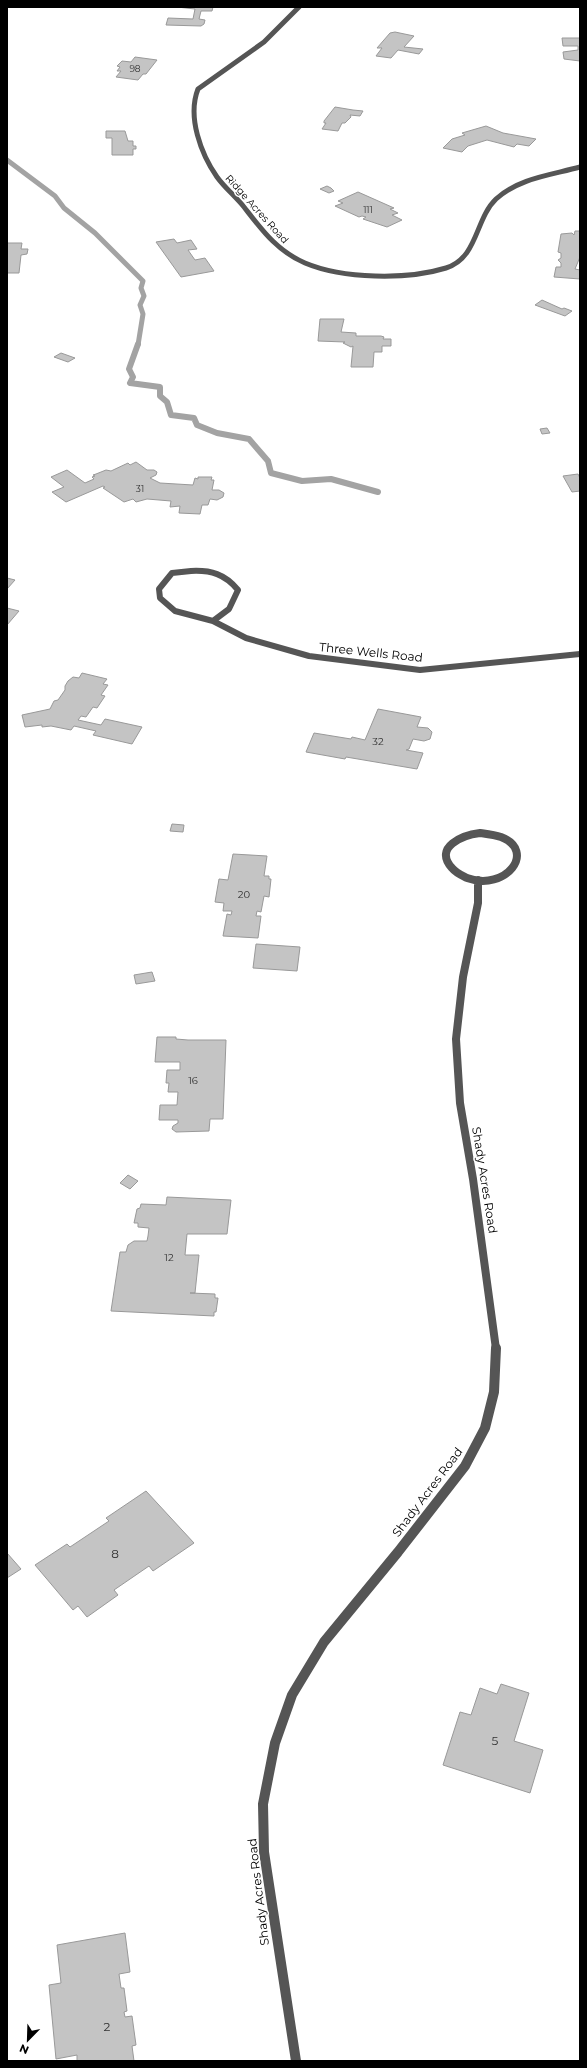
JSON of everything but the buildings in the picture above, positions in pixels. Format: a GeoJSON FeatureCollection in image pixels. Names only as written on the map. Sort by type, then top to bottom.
{"type":"FeatureCollection","features":[{"type":"Feature","properties":{"kind":"street","name":"Ridge Acres Road"},"geometry":{"type":"LineString","coordinates":[[299,7],[264,42],[198,89],[194,95],[195,117],[199,144],[206,162],[218,179],[238,200],[271,242],[281,251],[312,265],[351,274],[396,275],[439,269],[456,264],[467,254],[488,210],[499,195],[510,189],[535,180],[580,167]]}},
{"type":"Feature","properties":{"kind":"street","name":"Three Wells Road"},"geometry":{"type":"LineString","coordinates":[[213,621],[229,609],[238,590],[231,580],[216,572],[196,570],[172,573],[159,589],[160,598],[175,611],[213,621],[246,638],[309,656],[420,670],[580,654]]}},
{"type":"Feature","properties":{"kind":"street"},"geometry":{"type":"LineString","coordinates":[[480,834],[495,835],[511,844],[518,857],[518,863],[512,871],[498,879],[478,880],[464,877],[450,866],[446,856],[450,845],[461,837],[480,834]]}},
{"type":"Feature","properties":{"kind":"street","name":"Shady Acres Road"},"geometry":{"type":"LineString","coordinates":[[296,2061],[264,1852],[263,1804],[275,1743],[292,1695],[324,1642],[398,1552],[465,1466],[485,1428],[494,1392],[496,1347],[473,1179],[460,1103],[456,1039],[462,977],[478,903],[478,880]]}},
{"type":"Feature","properties":{"kind":"waterway"},"geometry":{"type":"LineString","coordinates":[[7,160],[55,196],[64,208],[95,233],[143,281],[141,288],[144,296],[140,305],[143,314],[138,345]]}},
{"type":"Feature","properties":{"kind":"waterway"},"geometry":{"type":"LineString","coordinates":[[138,344],[129,369],[133,377],[130,383],[160,387],[160,396],[167,402],[171,415],[194,418],[197,425],[217,433],[249,439],[268,461],[271,473],[302,481],[331,479],[378,492]]}}]}
